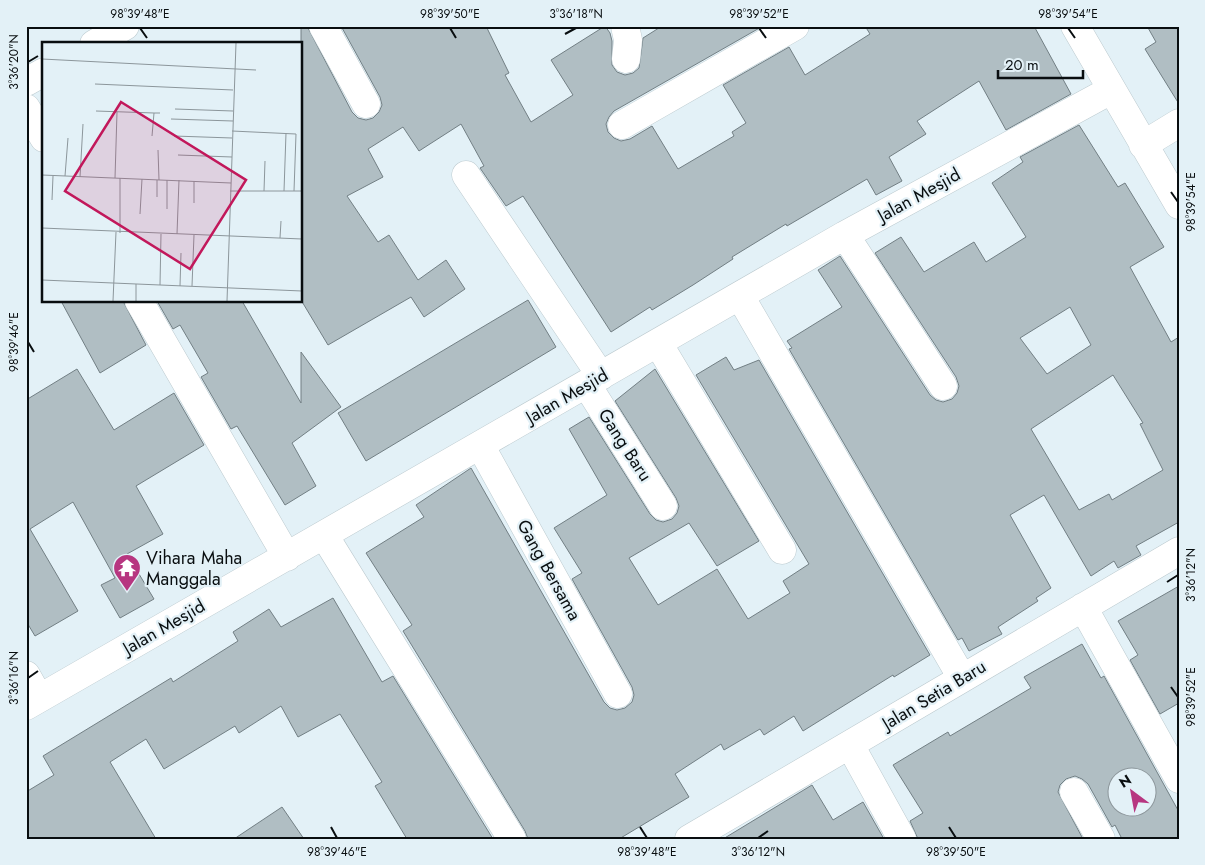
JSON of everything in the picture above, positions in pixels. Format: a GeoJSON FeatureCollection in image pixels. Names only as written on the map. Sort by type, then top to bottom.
{"type":"FeatureCollection","features":[{"type":"Feature","properties":{"kind":"street"},"geometry":{"type":"LineString","coordinates":[[97,42],[125,26]]}},
{"type":"Feature","properties":{"kind":"street"},"geometry":{"type":"LineString","coordinates":[[323,26],[366,104]]}},
{"type":"Feature","properties":{"kind":"street"},"geometry":{"type":"LineString","coordinates":[[625,26],[628,40],[626,58]]}},
{"type":"Feature","properties":{"kind":"street"},"geometry":{"type":"LineString","coordinates":[[622,125],[795,26]]}},
{"type":"Feature","properties":{"kind":"street"},"geometry":{"type":"LineString","coordinates":[[1075,26],[1179,205]]}},
{"type":"Feature","properties":{"kind":"street"},"geometry":{"type":"LineString","coordinates":[[26,82],[42,73]]}},
{"type":"Feature","properties":{"kind":"street","name":"Jalan Mesjid"},"geometry":{"type":"LineString","coordinates":[[31,693],[287,557],[845,235],[1111,90]]}},
{"type":"Feature","properties":{"kind":"street"},"geometry":{"type":"LineString","coordinates":[[26,108],[42,135]]}},
{"type":"Feature","properties":{"kind":"street"},"geometry":{"type":"LineString","coordinates":[[1143,145],[1179,123]]}},
{"type":"Feature","properties":{"kind":"street","name":"Gang Baru"},"geometry":{"type":"LineString","coordinates":[[466,175],[594,380],[663,506]]}},
{"type":"Feature","properties":{"kind":"street"},"geometry":{"type":"LineString","coordinates":[[845,235],[943,386]]}},
{"type":"Feature","properties":{"kind":"street"},"geometry":{"type":"LineString","coordinates":[[740,296],[962,678]]}},
{"type":"Feature","properties":{"kind":"street"},"geometry":{"type":"LineString","coordinates":[[140,302],[287,557]]}},
{"type":"Feature","properties":{"kind":"street"},"geometry":{"type":"LineString","coordinates":[[658,343],[782,550]]}},
{"type":"Feature","properties":{"kind":"street","name":"Gang Bersama"},"geometry":{"type":"LineString","coordinates":[[480,446],[618,694]]}},
{"type":"Feature","properties":{"kind":"street"},"geometry":{"type":"LineString","coordinates":[[324,535],[512,839]]}},
{"type":"Feature","properties":{"kind":"street","name":"Jalan Setia Baru"},"geometry":{"type":"LineString","coordinates":[[689,839],[1179,551]]}},
{"type":"Feature","properties":{"kind":"street"},"geometry":{"type":"LineString","coordinates":[[1084,607],[1179,779]]}},
{"type":"Feature","properties":{"kind":"street"},"geometry":{"type":"LineString","coordinates":[[850,745],[902,839]]}},
{"type":"Feature","properties":{"kind":"street"},"geometry":{"type":"LineString","coordinates":[[1074,792],[1101,839]]}},
{"type":"Feature","properties":{"kind":"building"},"geometry":{"type":"Polygon","coordinates":[[[301,26],[307,26],[352,112],[358,118],[366,120],[373,118],[379,112],[382,105],[380,97],[341,26],[486,26],[509,73],[505,75],[531,122],[573,95],[551,60],[605,26],[610,33],[612,41],[612,65],[617,72],[625,75],[633,73],[639,68],[643,38],[662,26],[763,26],[614,111],[609,117],[606,124],[608,132],[614,138],[621,141],[630,139],[652,126],[678,169],[734,136],[732,132],[746,123],[723,85],[789,47],[805,75],[870,34],[865,26],[1034,26],[1071,94],[1006,130],[979,81],[917,121],[926,134],[889,157],[902,181],[876,195],[867,179],[787,226],[786,224],[732,257],[733,259],[693,285],[652,310],[650,307],[611,332],[523,196],[506,206],[480,168],[484,166],[461,124],[419,151],[403,127],[368,149],[383,177],[347,196],[378,242],[389,235],[418,280],[446,260],[465,289],[424,317],[411,297],[328,345],[302,302],[301,26]]]}},
{"type":"Feature","properties":{"kind":"building"},"geometry":{"type":"Polygon","coordinates":[[[1147,26],[1179,26],[1179,104],[1145,49],[1156,42],[1147,26]]]}},
{"type":"Feature","properties":{"kind":"building"},"geometry":{"type":"Polygon","coordinates":[[[1079,125],[1118,187],[1125,183],[1164,247],[1130,267],[1171,342],[1179,337],[1179,522],[1136,546],[1141,555],[1118,568],[1114,561],[1091,576],[1044,495],[1010,515],[1051,588],[1036,598],[1038,601],[998,627],[1002,634],[969,651],[962,638],[958,640],[789,349],[792,348],[787,341],[842,307],[818,270],[840,256],[930,395],[936,400],[943,402],[952,399],[957,393],[959,386],[956,377],[875,253],[901,237],[924,272],[974,242],[986,262],[1026,237],[992,183],[1023,162],[1020,157],[1079,125]],[[1070,307],[1020,338],[1047,374],[1091,345],[1070,307]],[[1113,375],[1031,429],[1079,510],[1109,494],[1112,500],[1163,470],[1140,424],[1143,423],[1113,375]]]}},
{"type":"Feature","properties":{"kind":"building"},"geometry":{"type":"Polygon","coordinates":[[[528,300],[556,347],[366,461],[338,413],[528,300]]]}},
{"type":"Feature","properties":{"kind":"building"},"geometry":{"type":"Polygon","coordinates":[[[62,302],[124,302],[146,345],[100,373],[62,302]]]}},
{"type":"Feature","properties":{"kind":"building"},"geometry":{"type":"Polygon","coordinates":[[[158,302],[243,302],[301,403],[301,352],[341,407],[292,443],[316,486],[285,505],[237,426],[231,429],[201,377],[208,373],[180,325],[173,329],[158,302]]]}},
{"type":"Feature","properties":{"kind":"building"},"geometry":{"type":"Polygon","coordinates":[[[726,357],[734,370],[759,360],[930,655],[894,677],[893,675],[803,731],[794,716],[764,735],[760,729],[724,750],[721,744],[675,774],[689,797],[619,839],[528,839],[525,831],[403,631],[412,625],[366,553],[424,517],[416,505],[471,468],[604,702],[610,708],[617,710],[625,708],[632,702],[634,695],[632,687],[572,579],[582,573],[554,528],[607,495],[569,429],[589,417],[650,514],[656,520],[663,522],[672,519],[677,513],[679,506],[676,498],[615,401],[655,369],[759,541],[717,566],[689,523],[629,558],[658,605],[717,569],[748,619],[790,593],[783,581],[809,564],[696,375],[726,357]]]}},
{"type":"Feature","properties":{"kind":"building"},"geometry":{"type":"Polygon","coordinates":[[[77,369],[114,430],[174,393],[204,445],[136,486],[163,534],[127,554],[154,599],[120,618],[101,585],[115,578],[73,502],[30,529],[78,611],[35,636],[26,621],[26,400],[77,369]]]}},
{"type":"Feature","properties":{"kind":"building"},"geometry":{"type":"Polygon","coordinates":[[[1179,586],[1179,703],[1160,714],[1130,660],[1138,655],[1118,621],[1179,586]]]}},
{"type":"Feature","properties":{"kind":"building"},"geometry":{"type":"Polygon","coordinates":[[[333,598],[382,682],[393,676],[493,839],[407,839],[375,786],[382,782],[340,714],[298,737],[281,706],[239,733],[235,726],[164,769],[146,739],[110,762],[156,839],[26,839],[26,792],[54,775],[43,756],[171,678],[173,682],[238,641],[233,632],[269,609],[281,627],[333,598]]]}},
{"type":"Feature","properties":{"kind":"building"},"geometry":{"type":"Polygon","coordinates":[[[1082,644],[1101,678],[1104,676],[1155,768],[1108,768],[1108,818],[1158,818],[1158,774],[1179,812],[1179,839],[1122,839],[1115,825],[1112,827],[1088,784],[1075,776],[1066,779],[1060,785],[1058,792],[1083,839],[918,839],[910,821],[923,813],[893,765],[948,732],[950,736],[1031,688],[1024,677],[1082,644]]]}},
{"type":"Feature","properties":{"kind":"building"},"geometry":{"type":"Polygon","coordinates":[[[812,785],[833,820],[863,802],[884,839],[723,839],[812,785]]]}},
{"type":"Feature","properties":{"kind":"building"},"geometry":{"type":"Polygon","coordinates":[[[282,807],[304,839],[234,839],[282,807]]]}},
{"type":"Feature","properties":{"kind":"place","name":"Vihara Maha Manggala"},"geometry":{"type":"Point","coordinates":[127,592]}}]}
